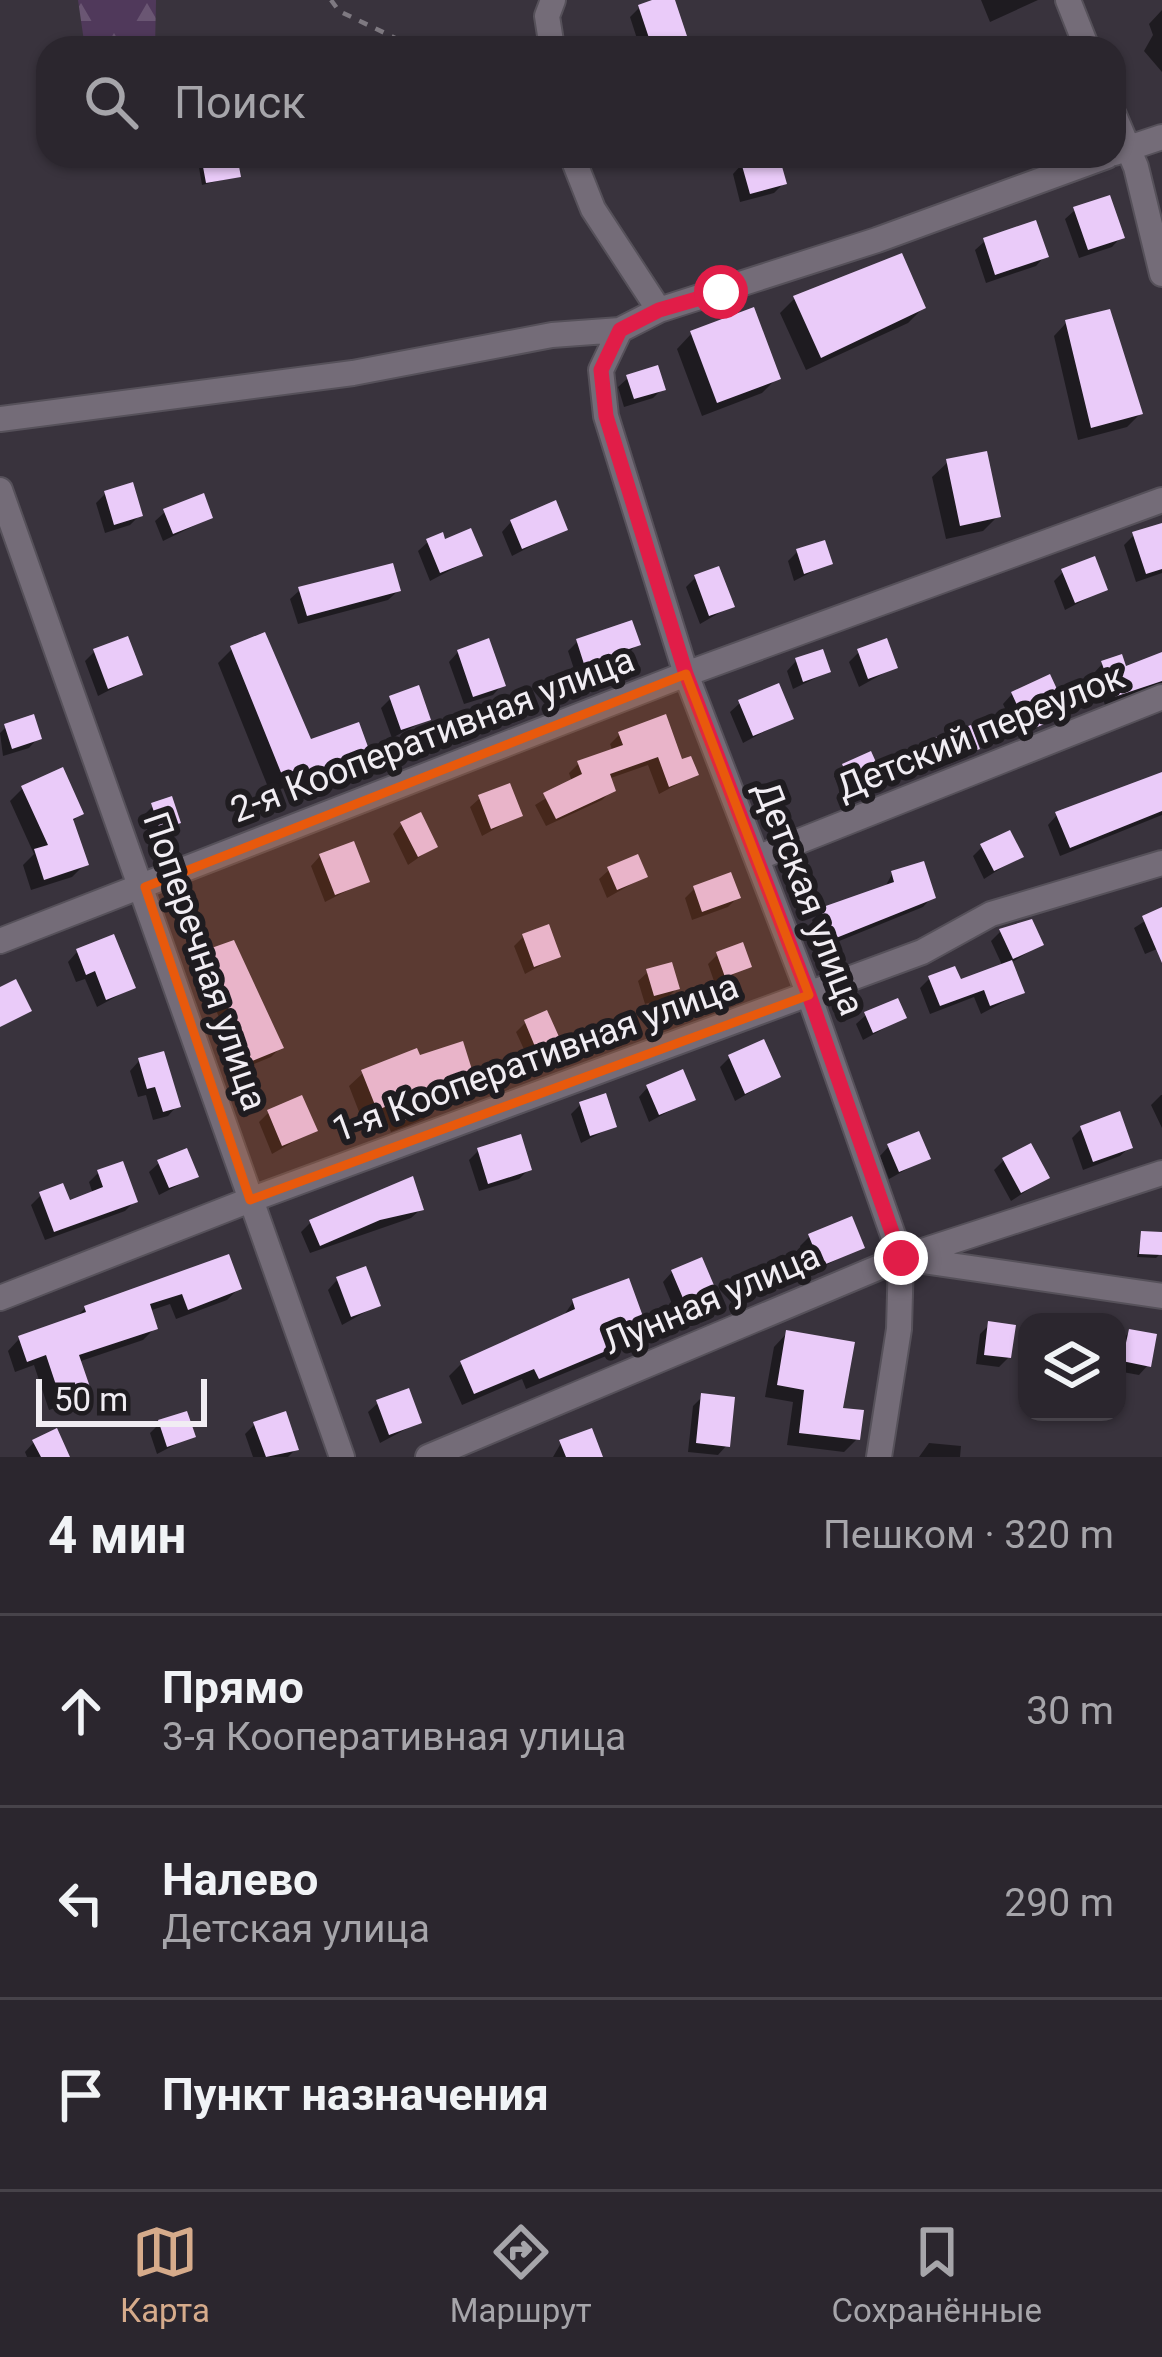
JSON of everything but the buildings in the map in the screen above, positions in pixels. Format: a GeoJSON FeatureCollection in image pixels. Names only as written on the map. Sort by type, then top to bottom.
{"type":"FeatureCollection","features":[{"type":"Feature","properties":{"kind":"street"},"geometry":{"type":"LineString","coordinates":[[550,36],[547,16],[553,0]]}},
{"type":"Feature","properties":{"kind":"street"},"geometry":{"type":"LineString","coordinates":[[1068,0],[1082,36]]}},
{"type":"Feature","properties":{"kind":"street"},"geometry":{"type":"LineString","coordinates":[[1126,150],[1162,137]]}},
{"type":"Feature","properties":{"kind":"street"},"geometry":{"type":"LineString","coordinates":[[577,168],[593,209],[659,310]]}},
{"type":"Feature","properties":{"kind":"street"},"geometry":{"type":"LineString","coordinates":[[0,418],[353,374],[553,334],[620,330],[659,310],[858,247],[1075,168]]}},
{"type":"Feature","properties":{"kind":"street"},"geometry":{"type":"LineString","coordinates":[[1122,168],[1162,274]]}},
{"type":"Feature","properties":{"kind":"street","name":"Детская улица"},"geometry":{"type":"LineString","coordinates":[[620,330],[601,370],[606,416],[686,674],[809,995],[901,1258],[899,1329],[879,1457]]}},
{"type":"Feature","properties":{"kind":"street","name":"Поперечная улица"},"geometry":{"type":"LineString","coordinates":[[0,490],[145,887],[341,1457]]}},
{"type":"Feature","properties":{"kind":"street","name":"2-я Кооперативная улица"},"geometry":{"type":"LineString","coordinates":[[0,941],[686,674],[1162,500]]}},
{"type":"Feature","properties":{"kind":"street","name":"Детский переулок"},"geometry":{"type":"LineString","coordinates":[[757,858],[1162,697]]}},
{"type":"Feature","properties":{"kind":"street","name":"1-я Кооперативная улица"},"geometry":{"type":"LineString","coordinates":[[0,1298],[250,1200],[922,952],[991,914],[1162,862]]}},
{"type":"Feature","properties":{"kind":"street","name":"Лунная улица"},"geometry":{"type":"LineString","coordinates":[[428,1457],[901,1258],[1162,1173]]}},
{"type":"Feature","properties":{"kind":"street"},"geometry":{"type":"LineString","coordinates":[[901,1258],[1162,1296]]}},
{"type":"Feature","properties":{"kind":"path"},"geometry":{"type":"LineString","coordinates":[[331,0],[339,10],[392,36]]}},
{"type":"Feature","properties":{"kind":"highlighted area"},"geometry":{"type":"Polygon","coordinates":[[[686,674],[809,995],[250,1200],[145,887],[686,674]]]}},
{"type":"Feature","properties":{"kind":"green space"},"geometry":{"type":"Polygon","coordinates":[[[78,0],[156,0],[155,36],[83,36],[78,0]]]}},
{"type":"Feature","properties":{"kind":"route"},"geometry":{"type":"LineString","coordinates":[[721,292],[659,310],[620,330],[601,370],[606,416],[686,674],[809,995],[901,1258]]}}]}
